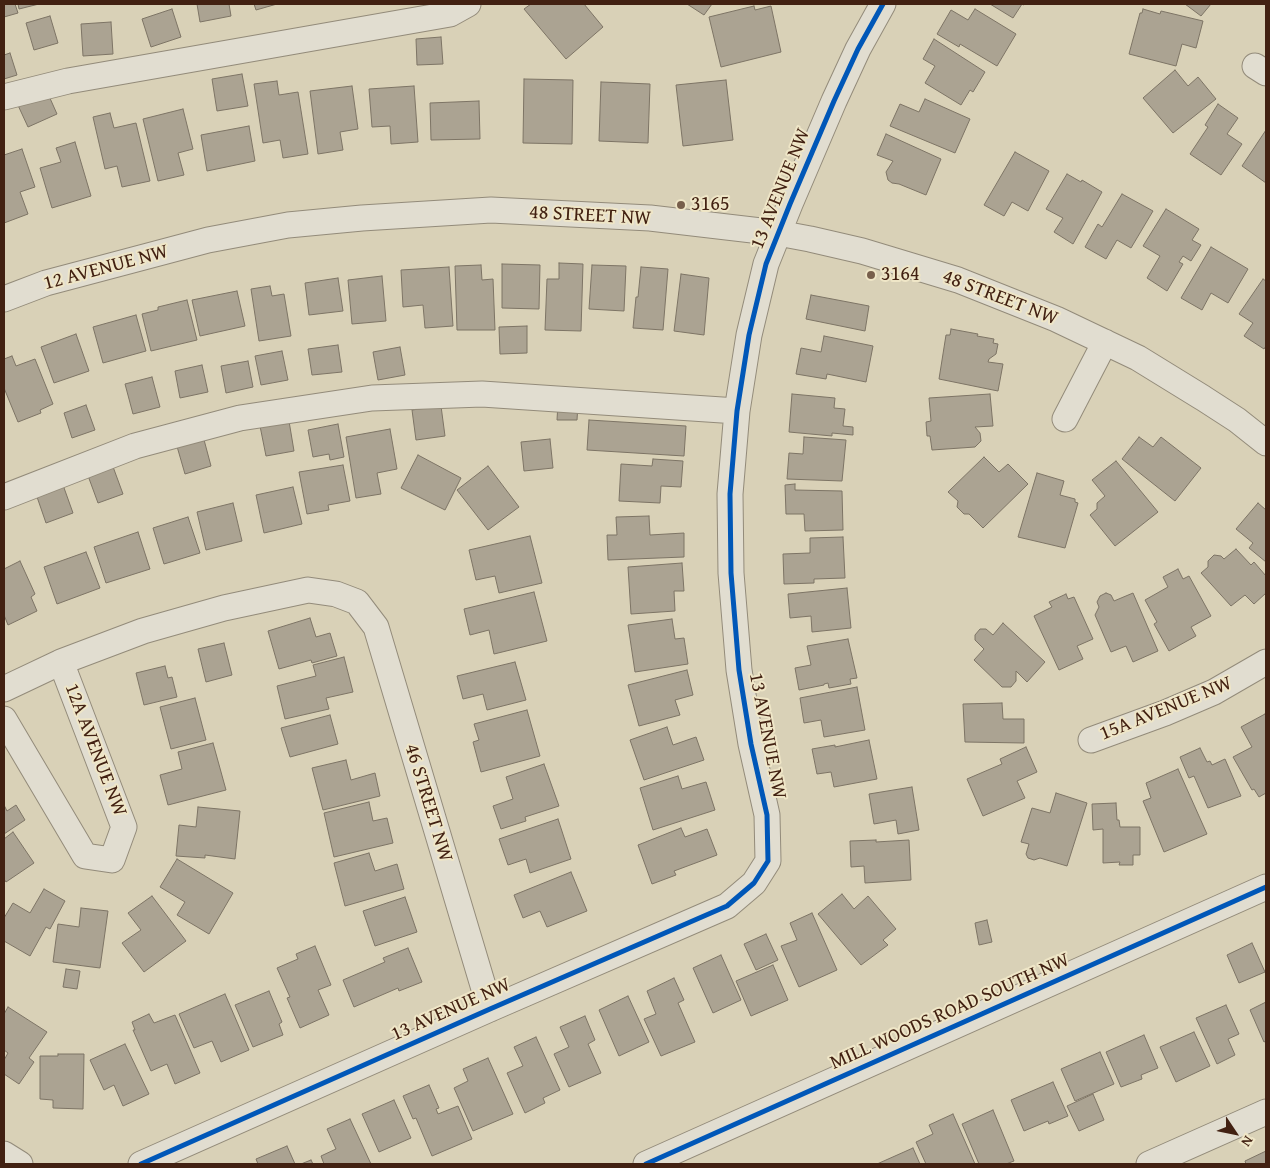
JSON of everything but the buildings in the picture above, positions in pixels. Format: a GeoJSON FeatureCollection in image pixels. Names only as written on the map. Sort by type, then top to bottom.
{"type":"FeatureCollection","features":[{"type":"Feature","properties":{"kind":"street"},"geometry":{"type":"LineString","coordinates":[[4,97],[68,81],[450,14],[468,4]]}},
{"type":"Feature","properties":{"kind":"street","name":"13 AVENUE NW"},"geometry":{"type":"LineString","coordinates":[[141,1164],[727,906],[754,883],[768,861],[767,815],[751,744],[739,670],[731,573],[730,494],[737,411],[755,306],[766,264],[834,101],[858,49],[883,4]]}},
{"type":"Feature","properties":{"kind":"street","name":"48 STREET NW"},"geometry":{"type":"LineString","coordinates":[[208,240],[288,225],[362,218],[490,210],[650,218],[778,233],[862,252],[958,280],[1047,315],[1105,342],[1174,380],[1237,420],[1266,443]]}},
{"type":"Feature","properties":{"kind":"street","name":"12 AVENUE NW"},"geometry":{"type":"LineString","coordinates":[[4,299],[46,283],[208,240]]}},
{"type":"Feature","properties":{"kind":"street"},"geometry":{"type":"LineString","coordinates":[[1065,420],[1105,342]]}},
{"type":"Feature","properties":{"kind":"street"},"geometry":{"type":"LineString","coordinates":[[4,497],[125,449],[154,441],[240,418],[372,398],[482,394],[737,411]]}},
{"type":"Feature","properties":{"kind":"street","name":"12A AVENUE NW"},"geometry":{"type":"LineString","coordinates":[[4,689],[62,662],[152,628],[224,608],[308,590],[336,594],[357,602]]}},
{"type":"Feature","properties":{"kind":"street","name":"46 STREET NW"},"geometry":{"type":"LineString","coordinates":[[357,602],[376,627],[490,1009]]}},
{"type":"Feature","properties":{"kind":"street","name":"12A AVENUE NW"},"geometry":{"type":"LineString","coordinates":[[4,719],[85,856],[112,860],[124,827],[62,662]]}},
{"type":"Feature","properties":{"kind":"street","name":"15A AVENUE NW"},"geometry":{"type":"LineString","coordinates":[[1091,740],[1165,713],[1214,692],[1266,662]]}},
{"type":"Feature","properties":{"kind":"street","name":"MILL WOODS ROAD SOUTH NW"},"geometry":{"type":"LineString","coordinates":[[646,1164],[1266,887]]}},
{"type":"Feature","properties":{"kind":"street"},"geometry":{"type":"LineString","coordinates":[[1150,1164],[1266,1112]]}},
{"type":"Feature","properties":{"kind":"street"},"geometry":{"type":"LineString","coordinates":[[4,1154],[20,1164]]}},
{"type":"Feature","properties":{"kind":"cycle path"},"geometry":{"type":"LineString","coordinates":[[141,1164],[727,906],[754,883],[768,861],[767,815],[751,744],[739,670],[731,573],[730,494],[737,411],[749,335],[766,264],[834,101],[858,49],[883,4]]}},
{"type":"Feature","properties":{"kind":"cycle path"},"geometry":{"type":"LineString","coordinates":[[646,1164],[1266,887]]}},
{"type":"Feature","properties":{"kind":"place","name":"3165"},"geometry":{"type":"Point","coordinates":[681,205]}},
{"type":"Feature","properties":{"kind":"place","name":"3164"},"geometry":{"type":"Point","coordinates":[871,275]}}]}
